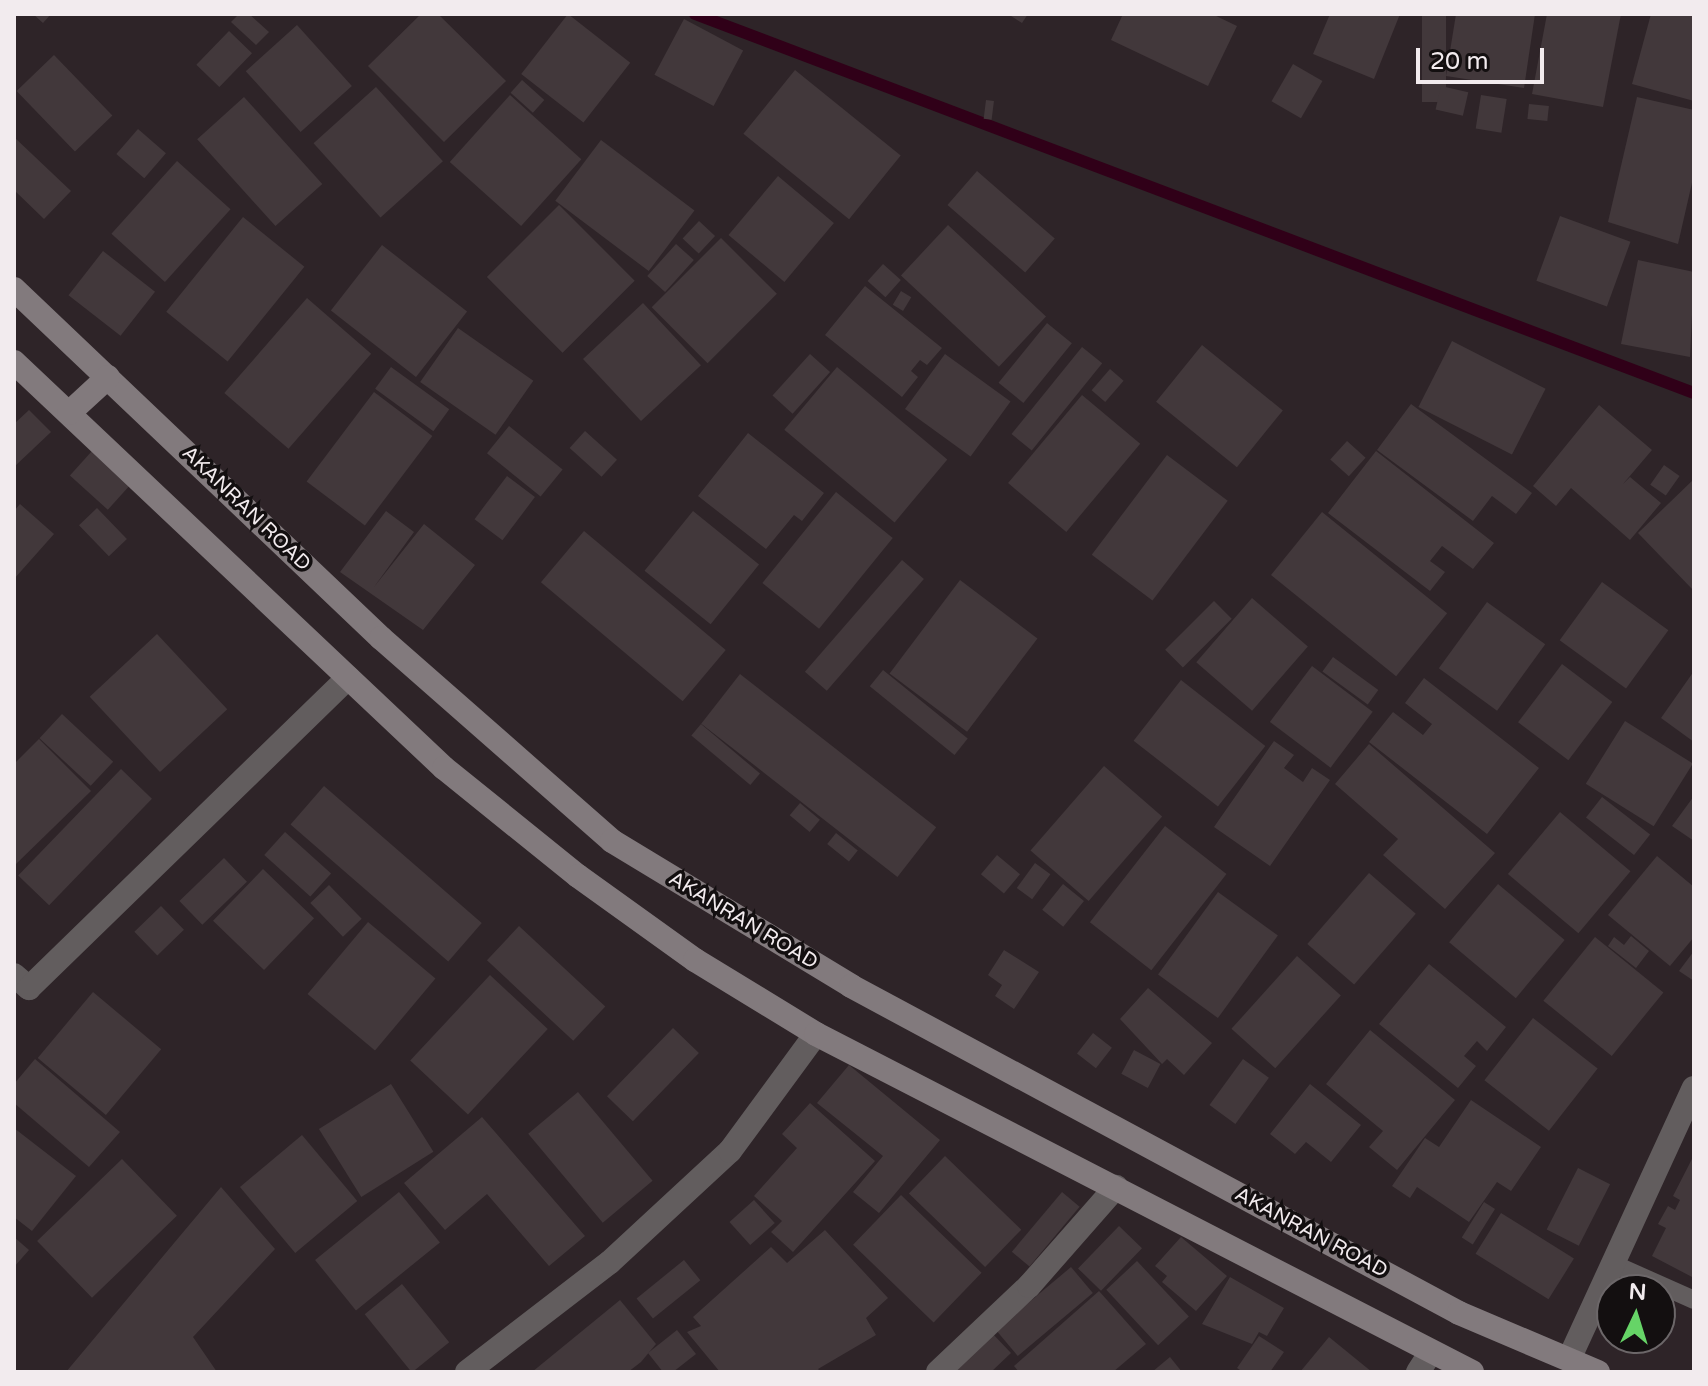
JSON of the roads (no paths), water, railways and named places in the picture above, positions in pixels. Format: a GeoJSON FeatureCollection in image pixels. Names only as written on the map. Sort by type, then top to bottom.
{"type":"FeatureCollection","features":[{"type":"Feature","properties":{"kind":"main road","name":"AKANRAN ROAD"},"geometry":{"type":"LineString","coordinates":[[14,289],[381,638],[612,841],[851,986],[1459,1313],[1570,1357],[1598,1372]]}},
{"type":"Feature","properties":{"kind":"main road"},"geometry":{"type":"LineString","coordinates":[[14,362],[444,768],[578,876],[695,960],[816,1034],[1116,1187],[1425,1362],[1472,1372]]}},
{"type":"Feature","properties":{"kind":"main road"},"geometry":{"type":"LineString","coordinates":[[69,413],[108,377]]}},
{"type":"Feature","properties":{"kind":"street"},"geometry":{"type":"LineString","coordinates":[[19,990],[348,678]]}},
{"type":"Feature","properties":{"kind":"street"},"geometry":{"type":"LineString","coordinates":[[467,1372],[610,1262],[730,1151],[816,1034]]}},
{"type":"Feature","properties":{"kind":"street"},"geometry":{"type":"LineString","coordinates":[[1570,1357],[1694,1088]]}},
{"type":"Feature","properties":{"kind":"street"},"geometry":{"type":"LineString","coordinates":[[938,1372],[1029,1286],[1116,1187]]}},
{"type":"Feature","properties":{"kind":"lane"},"geometry":{"type":"LineString","coordinates":[[1611,1263],[1694,1300]]}},
{"type":"Feature","properties":{"kind":"waterway"},"geometry":{"type":"LineString","coordinates":[[695,14],[1694,393]]}}]}
